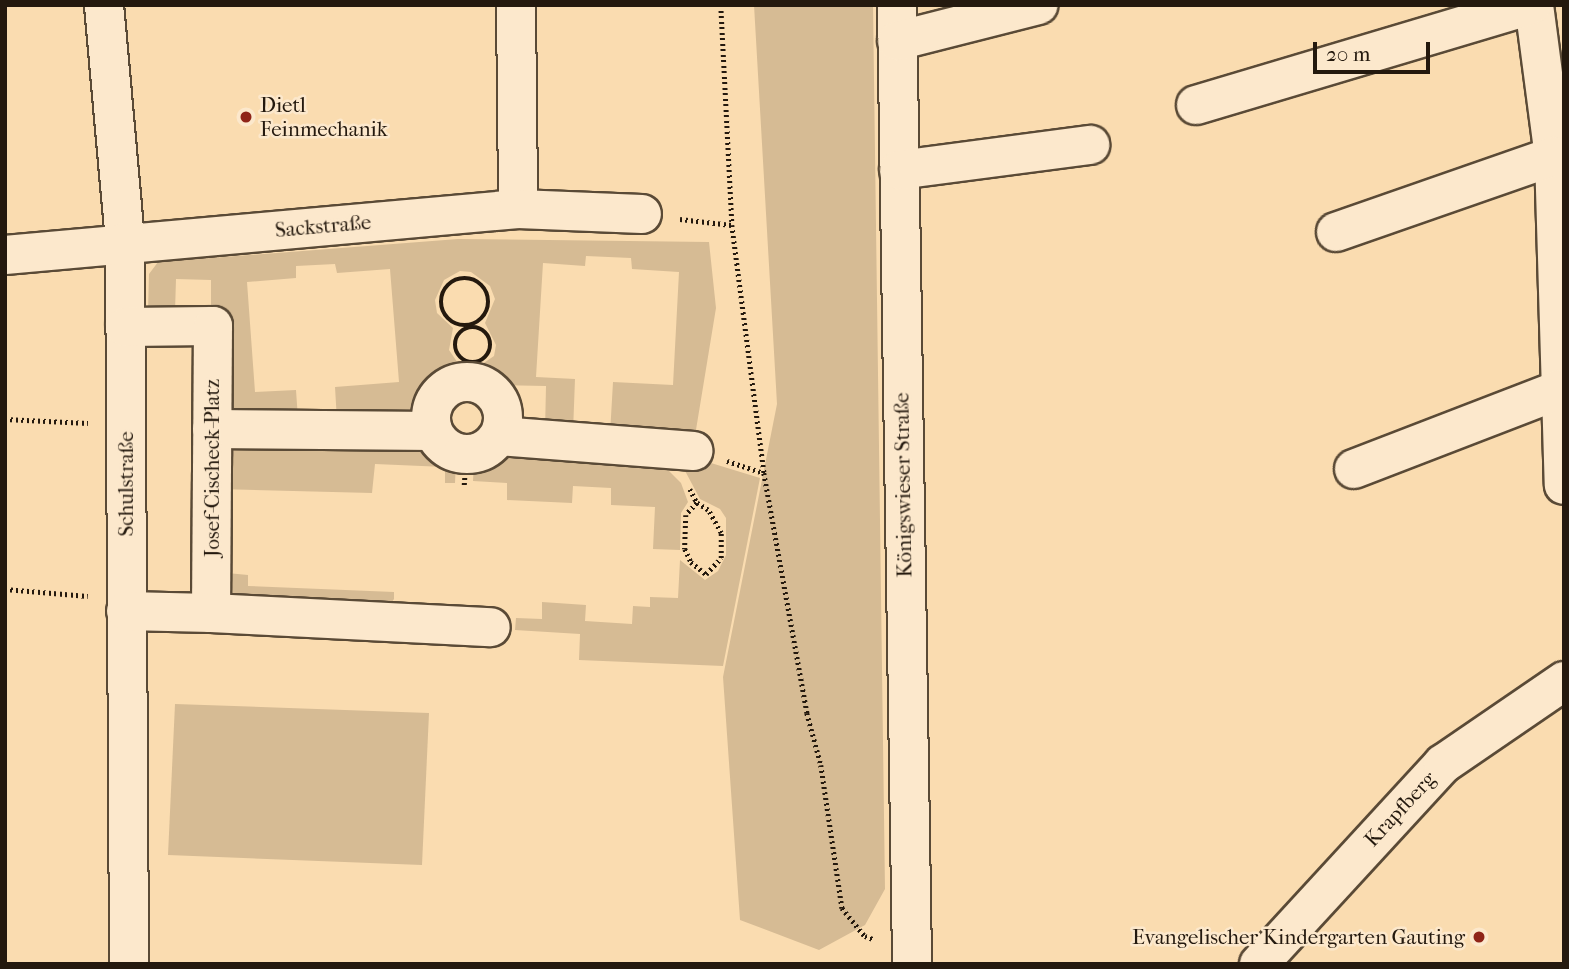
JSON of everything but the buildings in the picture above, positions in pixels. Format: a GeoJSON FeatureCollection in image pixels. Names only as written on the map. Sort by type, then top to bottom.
{"type":"FeatureCollection","features":[{"type":"Feature","properties":{"kind":"street","name":"Schulstraße"},"geometry":{"type":"LineString","coordinates":[[104,5],[125,242],[129,964]]}},
{"type":"Feature","properties":{"kind":"street"},"geometry":{"type":"LineString","coordinates":[[516,5],[518,209]]}},
{"type":"Feature","properties":{"kind":"street"},"geometry":{"type":"LineString","coordinates":[[897,23],[1038,5]]}},
{"type":"Feature","properties":{"kind":"street"},"geometry":{"type":"LineString","coordinates":[[1195,105],[1532,5],[1554,156],[1560,234],[1564,485]]}},
{"type":"Feature","properties":{"kind":"street","name":"Königswieser Straße"},"geometry":{"type":"LineString","coordinates":[[897,23],[912,964]]}},
{"type":"Feature","properties":{"kind":"street"},"geometry":{"type":"LineString","coordinates":[[899,170],[1090,145]]}},
{"type":"Feature","properties":{"kind":"street"},"geometry":{"type":"LineString","coordinates":[[1336,232],[1554,156]]}},
{"type":"Feature","properties":{"kind":"street","name":"Sackstraße"},"geometry":{"type":"LineString","coordinates":[[5,255],[125,242],[518,209],[642,214]]}},
{"type":"Feature","properties":{"kind":"street","name":"Josef-Cischeck-Platz"},"geometry":{"type":"LineString","coordinates":[[125,327],[213,326],[211,613]]}},
{"type":"Feature","properties":{"kind":"street"},"geometry":{"type":"LineString","coordinates":[[469,372],[495,394],[502,408],[499,436],[465,470],[442,446],[433,431],[432,408],[439,394],[469,372]]}},
{"type":"Feature","properties":{"kind":"street"},"geometry":{"type":"LineString","coordinates":[[1354,469],[1561,389]]}},
{"type":"Feature","properties":{"kind":"street"},"geometry":{"type":"LineString","coordinates":[[212,429],[433,431]]}},
{"type":"Feature","properties":{"kind":"street"},"geometry":{"type":"LineString","coordinates":[[499,436],[693,451]]}},
{"type":"Feature","properties":{"kind":"street"},"geometry":{"type":"LineString","coordinates":[[127,605],[211,613],[491,627]]}},
{"type":"Feature","properties":{"kind":"street","name":"Krapfberg"},"geometry":{"type":"LineString","coordinates":[[1259,964],[1443,764],[1564,681]]}},
{"type":"Feature","properties":{"kind":"path"},"geometry":{"type":"LineString","coordinates":[[721,5],[732,226],[764,473],[807,713],[821,765],[842,908]]}},
{"type":"Feature","properties":{"kind":"path"},"geometry":{"type":"LineString","coordinates":[[642,214],[732,226]]}},
{"type":"Feature","properties":{"kind":"path"},"geometry":{"type":"LineString","coordinates":[[473,326],[457,336],[454,345],[469,372],[482,360],[491,344],[488,335],[473,326],[451,322],[440,304],[442,293],[458,278],[479,282],[487,290],[488,311],[473,326]]}},
{"type":"Feature","properties":{"kind":"path"},"geometry":{"type":"LineString","coordinates":[[5,419],[126,425]]}},
{"type":"Feature","properties":{"kind":"path"},"geometry":{"type":"LineString","coordinates":[[649,446],[669,459],[696,503],[708,510],[721,533],[721,558],[706,574],[691,562],[684,540],[686,515],[696,503]]}},
{"type":"Feature","properties":{"kind":"path"},"geometry":{"type":"LineString","coordinates":[[5,589],[127,605]]}},
{"type":"Feature","properties":{"kind":"shaded area"},"geometry":{"type":"Polygon","coordinates":[[[754,5],[873,5],[885,889],[865,925],[819,950],[740,920],[723,677],[777,404],[754,5]]]}},
{"type":"Feature","properties":{"kind":"shaded area"},"geometry":{"type":"Polygon","coordinates":[[[458,239],[709,242],[716,308],[694,442],[610,434],[613,382],[673,385],[679,272],[632,269],[631,258],[586,256],[585,266],[543,263],[536,377],[575,379],[573,432],[545,431],[546,386],[500,385],[472,371],[494,356],[496,345],[485,323],[495,299],[490,286],[471,272],[460,271],[444,280],[435,300],[437,313],[453,328],[449,350],[464,372],[439,382],[403,417],[337,421],[335,387],[399,382],[390,269],[337,273],[335,264],[296,266],[296,278],[247,282],[255,392],[296,390],[298,419],[227,418],[226,309],[211,309],[211,280],[176,279],[175,312],[148,312],[149,274],[158,262],[458,239]]]}},
{"type":"Feature","properties":{"kind":"shaded area"},"geometry":{"type":"Polygon","coordinates":[[[217,444],[426,445],[456,461],[455,483],[445,483],[445,467],[375,464],[372,493],[217,489],[217,444]]]}},
{"type":"Feature","properties":{"kind":"shaded area"},"geometry":{"type":"Polygon","coordinates":[[[495,452],[664,466],[681,483],[688,502],[681,513],[680,550],[653,549],[655,507],[611,505],[611,488],[573,486],[572,503],[507,500],[507,483],[473,481],[474,463],[495,452]]]}},
{"type":"Feature","properties":{"kind":"shaded area"},"geometry":{"type":"Polygon","coordinates":[[[675,452],[760,478],[723,666],[579,660],[580,634],[515,630],[516,618],[542,619],[542,602],[586,605],[585,621],[632,624],[633,606],[650,607],[650,597],[678,598],[680,560],[705,580],[718,571],[726,555],[726,518],[720,509],[700,499],[675,452]]]}},
{"type":"Feature","properties":{"kind":"shaded area"},"geometry":{"type":"Polygon","coordinates":[[[227,573],[248,575],[248,586],[394,592],[394,599],[389,606],[226,598],[227,573]]]}},
{"type":"Feature","properties":{"kind":"shaded area"},"geometry":{"type":"Polygon","coordinates":[[[175,704],[429,713],[422,865],[168,855],[175,704]]]}},
{"type":"Feature","properties":{"kind":"place","name":"Dietl Feinmechanik"},"geometry":{"type":"Point","coordinates":[246,117]}},
{"type":"Feature","properties":{"kind":"place","name":"Evangelischer Kindergarten Gauting"},"geometry":{"type":"Point","coordinates":[1479,937]}}]}
